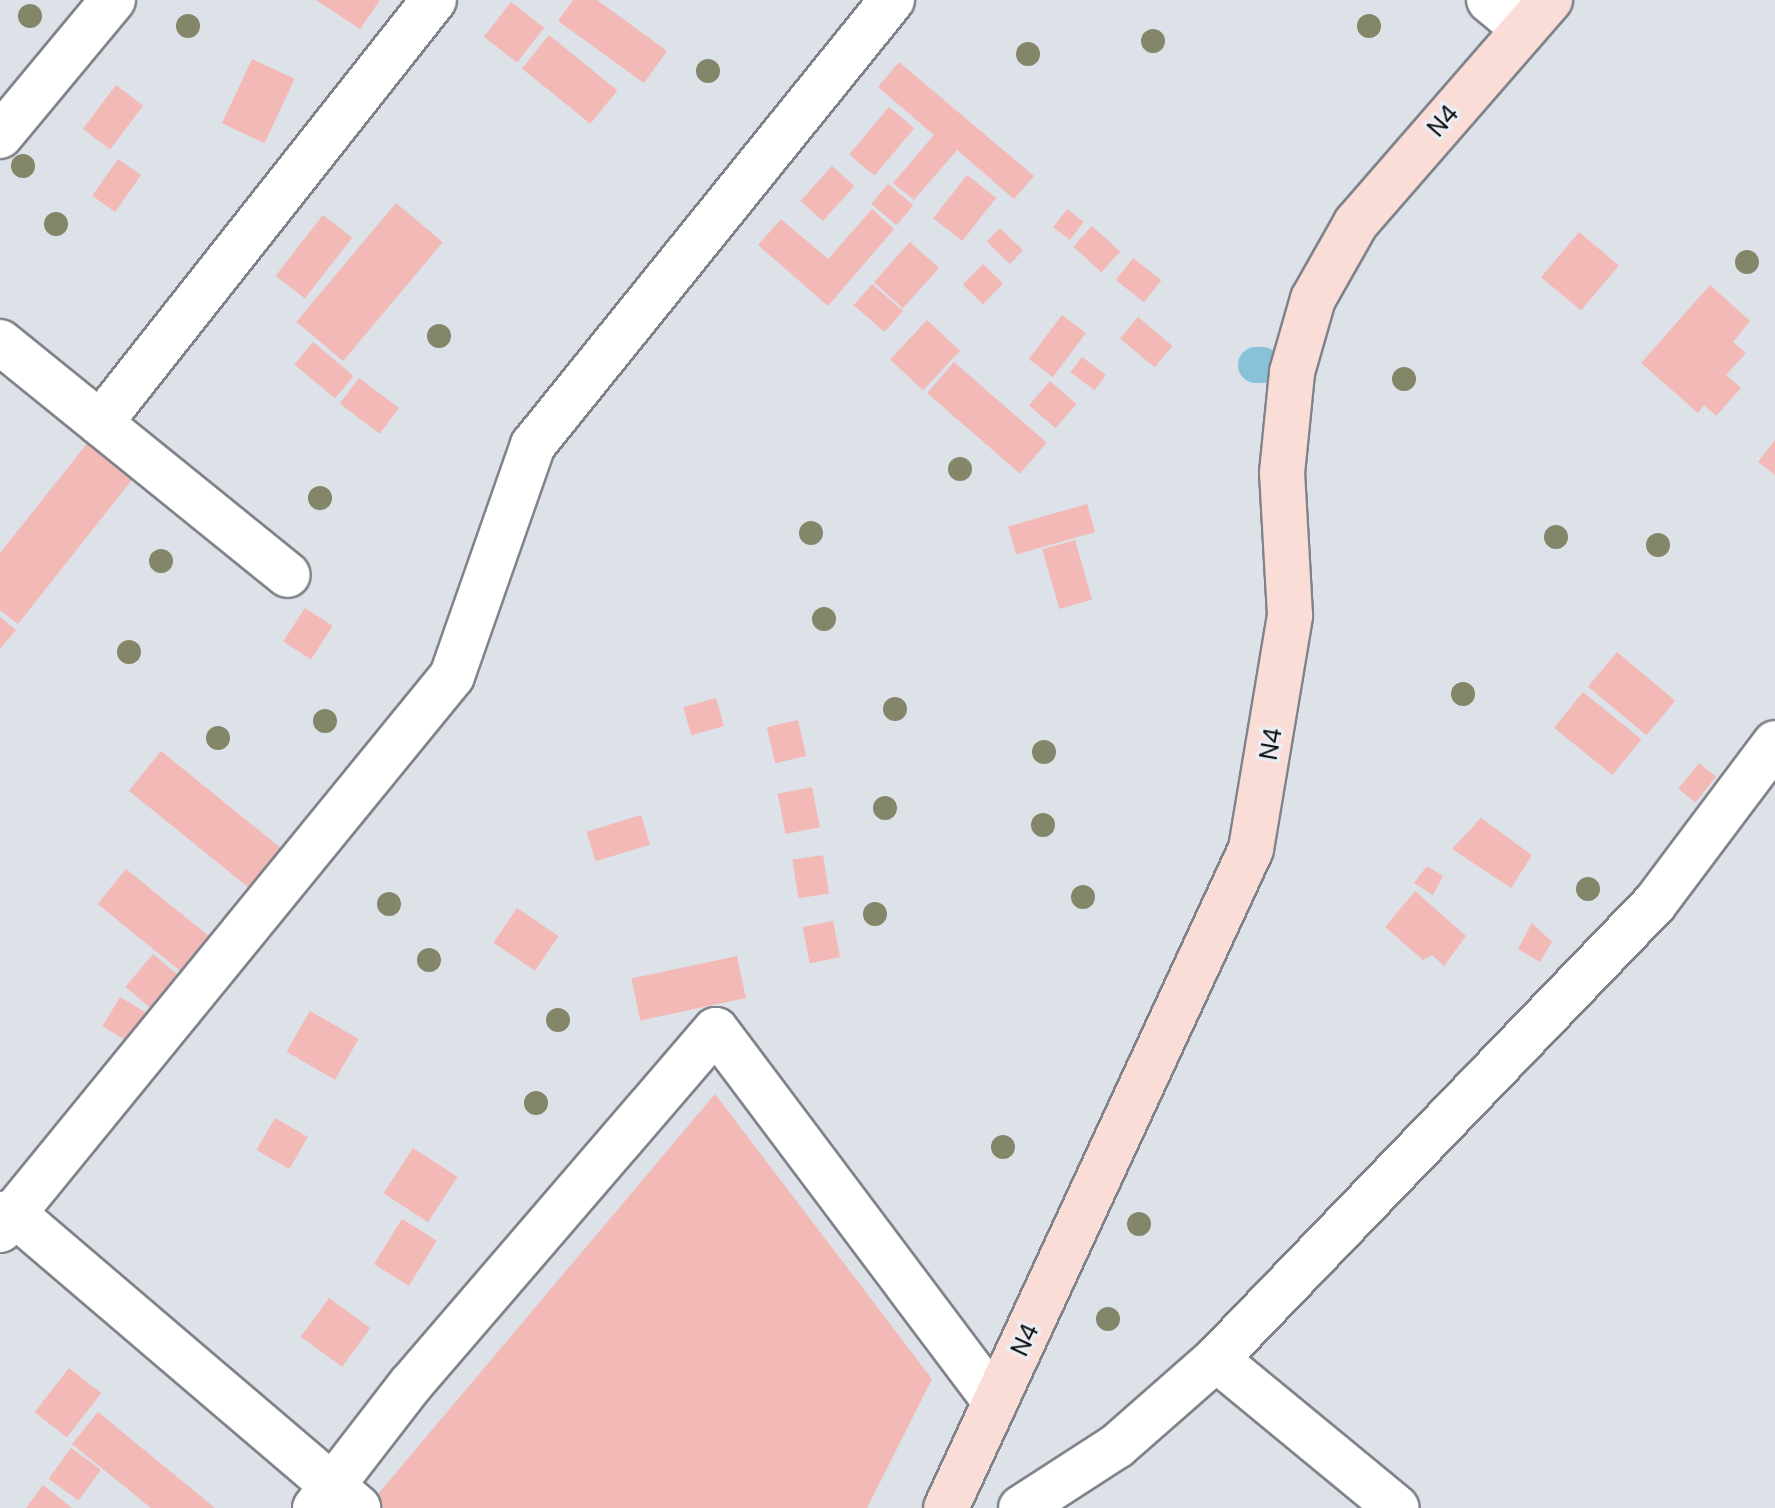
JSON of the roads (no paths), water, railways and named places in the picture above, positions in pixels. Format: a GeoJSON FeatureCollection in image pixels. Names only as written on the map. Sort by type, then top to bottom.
{"type":"FeatureCollection","features":[{"type":"Feature","properties":{"kind":"main road","name":"N4"},"geometry":{"type":"LineString","coordinates":[[946,1508],[1251,849],[1290,615],[1282,473],[1292,372],[1313,299],[1356,223],[1537,14]]}},
{"type":"Feature","properties":{"kind":"street"},"geometry":{"type":"LineString","coordinates":[[0,136],[113,0]]}},
{"type":"Feature","properties":{"kind":"street"},"geometry":{"type":"LineString","coordinates":[[100,423],[434,0]]}},
{"type":"Feature","properties":{"kind":"street"},"geometry":{"type":"LineString","coordinates":[[892,0],[533,445],[452,676],[4,1219],[336,1501],[411,1384],[716,1030],[995,1402]]}},
{"type":"Feature","properties":{"kind":"street"},"geometry":{"type":"LineString","coordinates":[[1489,0],[1537,14]]}},
{"type":"Feature","properties":{"kind":"street"},"geometry":{"type":"LineString","coordinates":[[0,342],[288,575]]}},
{"type":"Feature","properties":{"kind":"street"},"geometry":{"type":"LineString","coordinates":[[1021,1508],[1117,1446],[1216,1359],[1655,903],[1775,743]]}},
{"type":"Feature","properties":{"kind":"street"},"geometry":{"type":"LineString","coordinates":[[1216,1359],[1397,1508]]}},
{"type":"Feature","properties":{"kind":"waterway"},"geometry":{"type":"LineString","coordinates":[[1256,365],[1262,365]]}}]}
